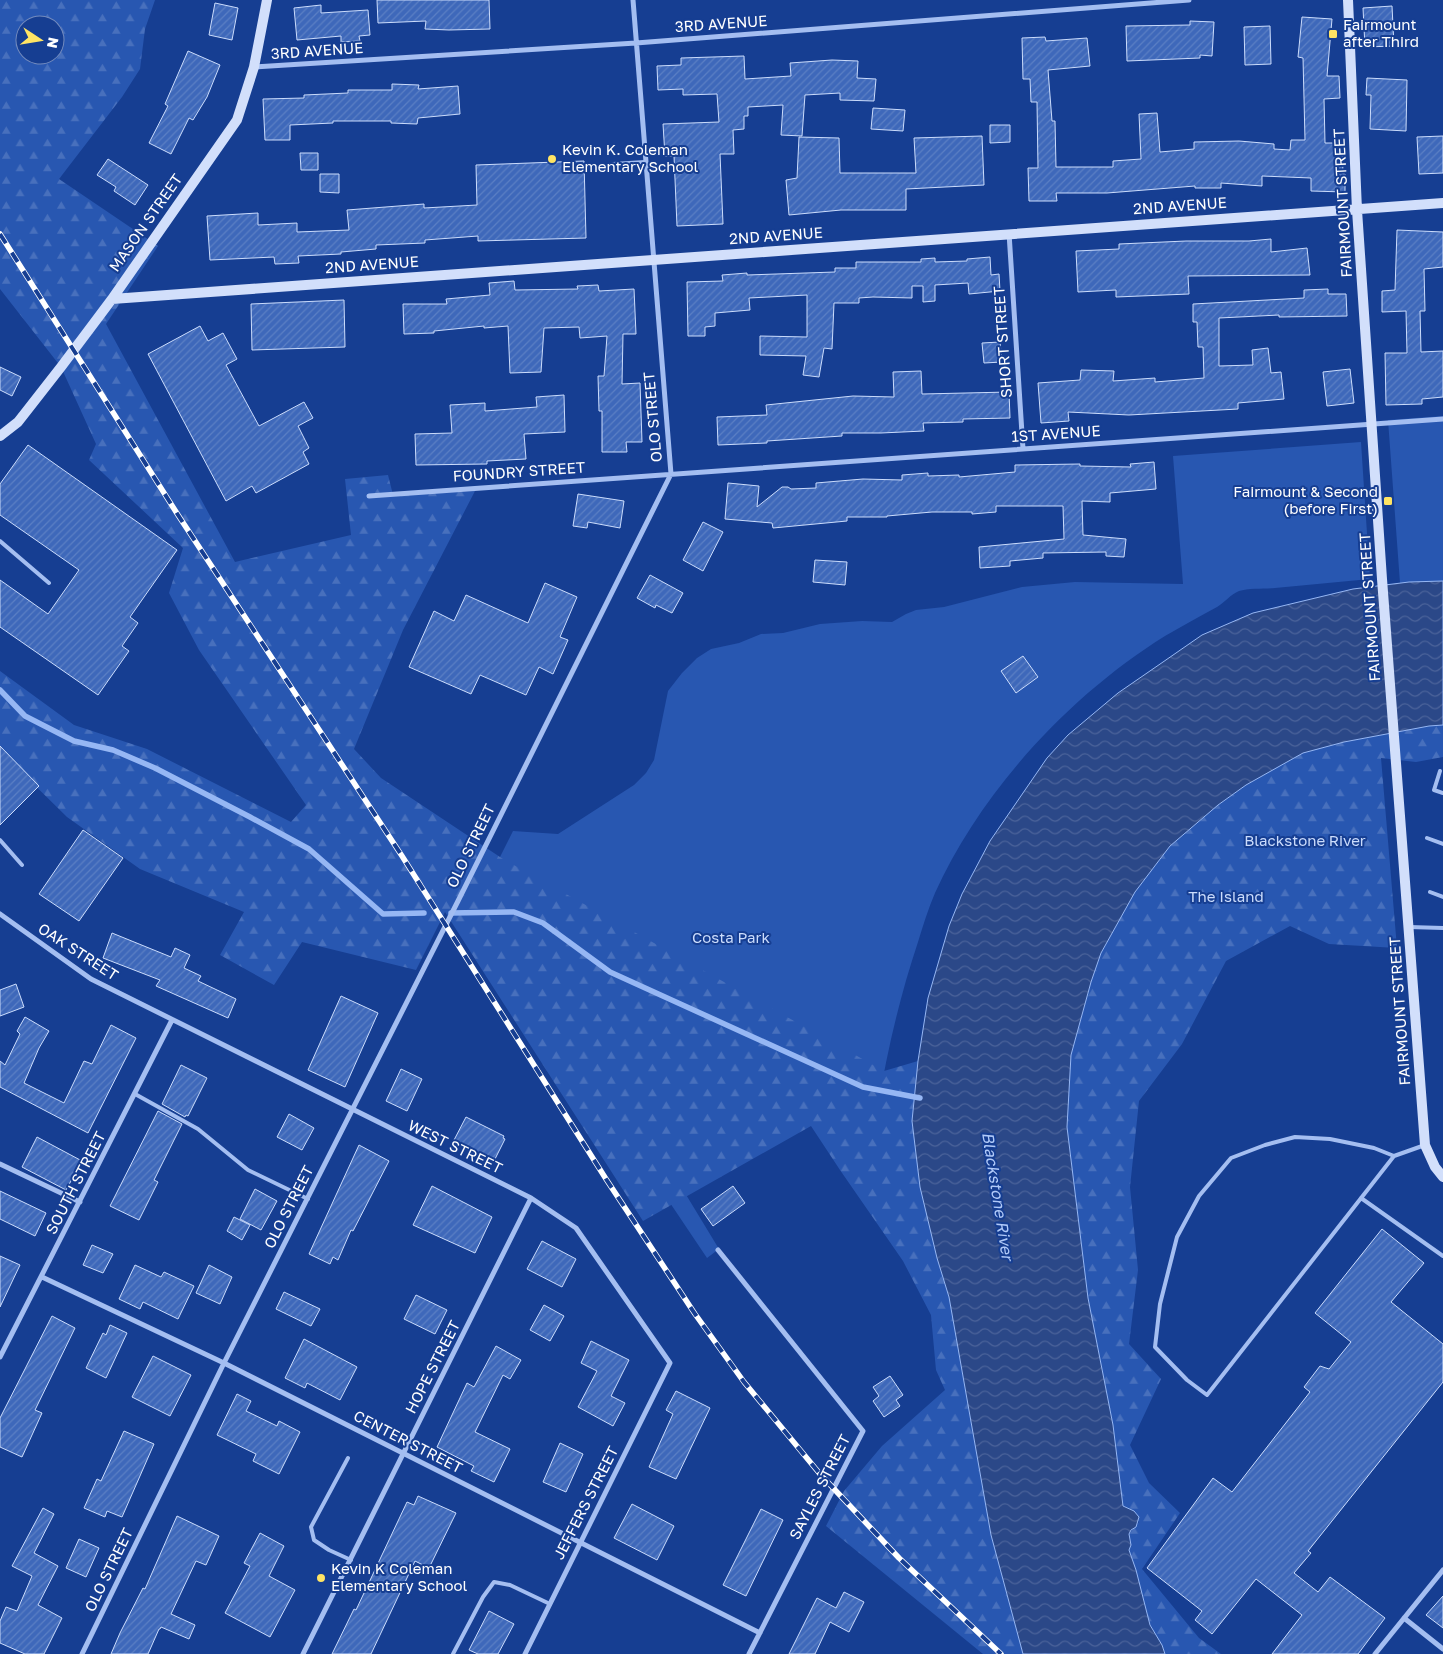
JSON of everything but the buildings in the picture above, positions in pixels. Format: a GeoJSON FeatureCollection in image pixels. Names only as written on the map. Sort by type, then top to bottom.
{"type":"FeatureCollection","features":[{"type":"Feature","properties":{"kind":"street","name":"MASON STREET"},"geometry":{"type":"LineString","coordinates":[[0,436],[18,422],[61,367],[237,120],[254,67],[267,0]]}},
{"type":"Feature","properties":{"kind":"street","name":"OLO STREET"},"geometry":{"type":"LineString","coordinates":[[82,1654],[224,1364],[671,474],[633,0]]}},
{"type":"Feature","properties":{"kind":"street","name":"3RD AVENUE"},"geometry":{"type":"LineString","coordinates":[[254,67],[636,43],[1189,0]]}},
{"type":"Feature","properties":{"kind":"street","name":"FAIRMOUNT STREET"},"geometry":{"type":"LineString","coordinates":[[1348,0],[1357,210],[1373,424],[1382,580],[1425,1145],[1435,1167],[1443,1177]]}},
{"type":"Feature","properties":{"kind":"street","name":"2ND AVENUE"},"geometry":{"type":"LineString","coordinates":[[112,298],[1443,203]]}},
{"type":"Feature","properties":{"kind":"street","name":"SHORT STREET"},"geometry":{"type":"LineString","coordinates":[[1008,233],[1023,449]]}},
{"type":"Feature","properties":{"kind":"street","name":"1ST AVENUE"},"geometry":{"type":"LineString","coordinates":[[671,474],[1443,419]]}},
{"type":"Feature","properties":{"kind":"street","name":"FOUNDRY STREET"},"geometry":{"type":"LineString","coordinates":[[369,496],[671,474]]}},
{"type":"Feature","properties":{"kind":"street","name":"OAK STREET"},"geometry":{"type":"LineString","coordinates":[[0,914],[91,979],[172,1020]]}},
{"type":"Feature","properties":{"kind":"street","name":"SOUTH STREET"},"geometry":{"type":"LineString","coordinates":[[0,1357],[172,1020]]}},
{"type":"Feature","properties":{"kind":"street","name":"WEST STREET"},"geometry":{"type":"LineString","coordinates":[[172,1020],[531,1198],[576,1228],[670,1363]]}},
{"type":"Feature","properties":{"kind":"street"},"geometry":{"type":"LineString","coordinates":[[0,1164],[80,1202]]}},
{"type":"Feature","properties":{"kind":"street","name":"HOPE STREET"},"geometry":{"type":"LineString","coordinates":[[303,1654],[531,1198]]}},
{"type":"Feature","properties":{"kind":"street","name":"SAYLES STREET"},"geometry":{"type":"LineString","coordinates":[[718,1250],[863,1431],[749,1654]]}},
{"type":"Feature","properties":{"kind":"street","name":"CENTER STREET"},"geometry":{"type":"LineString","coordinates":[[42,1277],[224,1364],[760,1633]]}},
{"type":"Feature","properties":{"kind":"street","name":"JEFFERS STREET"},"geometry":{"type":"LineString","coordinates":[[525,1654],[670,1363]]}},
{"type":"Feature","properties":{"kind":"street"},"geometry":{"type":"LineString","coordinates":[[1375,1654],[1443,1570]]}},
{"type":"Feature","properties":{"kind":"street"},"geometry":{"type":"LineString","coordinates":[[1404,1618],[1443,1649]]}},
{"type":"Feature","properties":{"kind":"lane"},"geometry":{"type":"LineString","coordinates":[[613,164],[645,162]]}},
{"type":"Feature","properties":{"kind":"lane"},"geometry":{"type":"LineString","coordinates":[[0,541],[49,583]]}},
{"type":"Feature","properties":{"kind":"lane"},"geometry":{"type":"LineString","coordinates":[[1440,770],[1434,790],[1443,793]]}},
{"type":"Feature","properties":{"kind":"lane"},"geometry":{"type":"LineString","coordinates":[[1427,838],[1443,844]]}},
{"type":"Feature","properties":{"kind":"lane"},"geometry":{"type":"LineString","coordinates":[[0,840],[22,865]]}},
{"type":"Feature","properties":{"kind":"lane"},"geometry":{"type":"LineString","coordinates":[[1430,892],[1443,897]]}},
{"type":"Feature","properties":{"kind":"lane"},"geometry":{"type":"LineString","coordinates":[[1409,927],[1443,928]]}},
{"type":"Feature","properties":{"kind":"lane"},"geometry":{"type":"LineString","coordinates":[[135,1094],[198,1129],[248,1170],[308,1200]]}},
{"type":"Feature","properties":{"kind":"lane"},"geometry":{"type":"LineString","coordinates":[[1394,1156],[1374,1148],[1330,1139],[1295,1136],[1230,1158],[1199,1196],[1177,1237],[1160,1304],[1155,1347],[1187,1380],[1207,1395],[1394,1156],[1425,1145]]}},
{"type":"Feature","properties":{"kind":"lane"},"geometry":{"type":"LineString","coordinates":[[1361,1198],[1443,1256]]}},
{"type":"Feature","properties":{"kind":"lane"},"geometry":{"type":"LineString","coordinates":[[348,1458],[311,1527],[314,1540],[350,1560]]}},
{"type":"Feature","properties":{"kind":"lane"},"geometry":{"type":"LineString","coordinates":[[453,1654],[482,1597],[494,1582],[510,1585],[550,1604]]}},
{"type":"Feature","properties":{"kind":"green space"},"geometry":{"type":"Polygon","coordinates":[[[0,0],[155,0],[145,29],[140,69],[122,97],[59,179],[158,246],[106,324],[235,562],[351,535],[345,479],[388,475],[393,495],[475,491],[403,630],[354,749],[381,778],[503,859],[884,1071],[918,1061],[912,1121],[937,1258],[949,1296],[991,1535],[1023,1654],[983,1654],[826,1526],[844,1491],[882,1446],[945,1390],[936,1370],[931,1315],[903,1261],[811,1126],[643,1221],[445,912],[416,970],[302,942],[274,985],[220,955],[244,912],[140,869],[67,817],[0,751],[0,671],[74,725],[147,749],[291,822],[306,805],[199,650],[169,593],[183,548],[89,460],[96,444],[61,367],[0,289],[0,0]]]}},
{"type":"Feature","properties":{"kind":"green space"},"geometry":{"type":"Polygon","coordinates":[[[1443,416],[1443,581],[1400,583],[1388,420],[1443,416]]]}},
{"type":"Feature","properties":{"kind":"green space","name":"Costa Park"},"geometry":{"type":"Polygon","coordinates":[[[1361,442],[1370,579],[1239,591],[1217,607],[1165,636],[1130,660],[1095,687],[1063,716],[1003,782],[977,818],[954,855],[935,893],[911,962],[900,1003],[878,1107],[832,1093],[685,1193],[719,1249],[707,1258],[660,1188],[491,875],[513,831],[558,834],[634,785],[646,773],[654,760],[668,691],[697,658],[711,649],[739,643],[761,634],[783,633],[820,624],[862,621],[892,622],[916,610],[944,607],[1022,587],[1075,582],[1183,584],[1173,456],[1361,442]]]}},
{"type":"Feature","properties":{"kind":"green space","name":"The Island"},"geometry":{"type":"Polygon","coordinates":[[[1443,725],[1443,757],[1416,762],[1381,758],[1397,948],[1329,944],[1290,926],[1226,961],[1182,1044],[1139,1101],[1130,1187],[1138,1270],[1129,1344],[1161,1379],[1130,1445],[1149,1483],[1180,1513],[1142,1569],[1199,1638],[1221,1654],[1165,1654],[1163,1646],[1147,1617],[1129,1550],[1131,1545],[1129,1534],[1139,1522],[1130,1509],[1123,1506],[1113,1425],[1088,1298],[1067,1127],[1071,1055],[1091,982],[1101,953],[1135,892],[1170,846],[1218,805],[1246,785],[1302,753],[1344,742],[1443,725]]]}},
{"type":"Feature","properties":{"kind":"water","name":"Blackstone River"},"geometry":{"type":"Polygon","coordinates":[[[1443,581],[1443,725],[1344,742],[1303,753],[1246,785],[1218,805],[1170,846],[1135,892],[1101,953],[1071,1055],[1067,1127],[1088,1298],[1113,1425],[1123,1506],[1134,1511],[1139,1517],[1136,1527],[1129,1534],[1131,1545],[1129,1550],[1150,1625],[1165,1654],[1023,1654],[991,1535],[949,1297],[937,1258],[920,1187],[912,1121],[918,1061],[928,998],[949,926],[962,894],[990,841],[1047,758],[1068,735],[1118,693],[1202,635],[1253,613],[1353,589],[1409,582],[1443,581]]]}},
{"type":"Feature","properties":{"kind":"waterway"},"geometry":{"type":"LineString","coordinates":[[0,690],[25,716],[74,741],[113,750],[155,768],[309,849],[383,914],[424,913]]}},
{"type":"Feature","properties":{"kind":"waterway"},"geometry":{"type":"LineString","coordinates":[[451,913],[514,912],[543,923],[610,972],[863,1087],[920,1098]]}},
{"type":"Feature","properties":{"kind":"railway"},"geometry":{"type":"LineString","coordinates":[[0,234],[178,515],[402,856],[606,1179],[695,1314],[744,1382],[820,1474],[899,1558],[1001,1654]]}},
{"type":"Feature","properties":{"kind":"place","name":"Fairmount after Third"},"geometry":{"type":"Point","coordinates":[1333,34]}},
{"type":"Feature","properties":{"kind":"place","name":"Kevin K. Coleman Elementary School"},"geometry":{"type":"Point","coordinates":[552,159]}},
{"type":"Feature","properties":{"kind":"place","name":"Fairmount & Second (before First)"},"geometry":{"type":"Point","coordinates":[1388,501]}},
{"type":"Feature","properties":{"kind":"place","name":"Kevin K Coleman Elementary School"},"geometry":{"type":"Point","coordinates":[321,1578]}}]}
